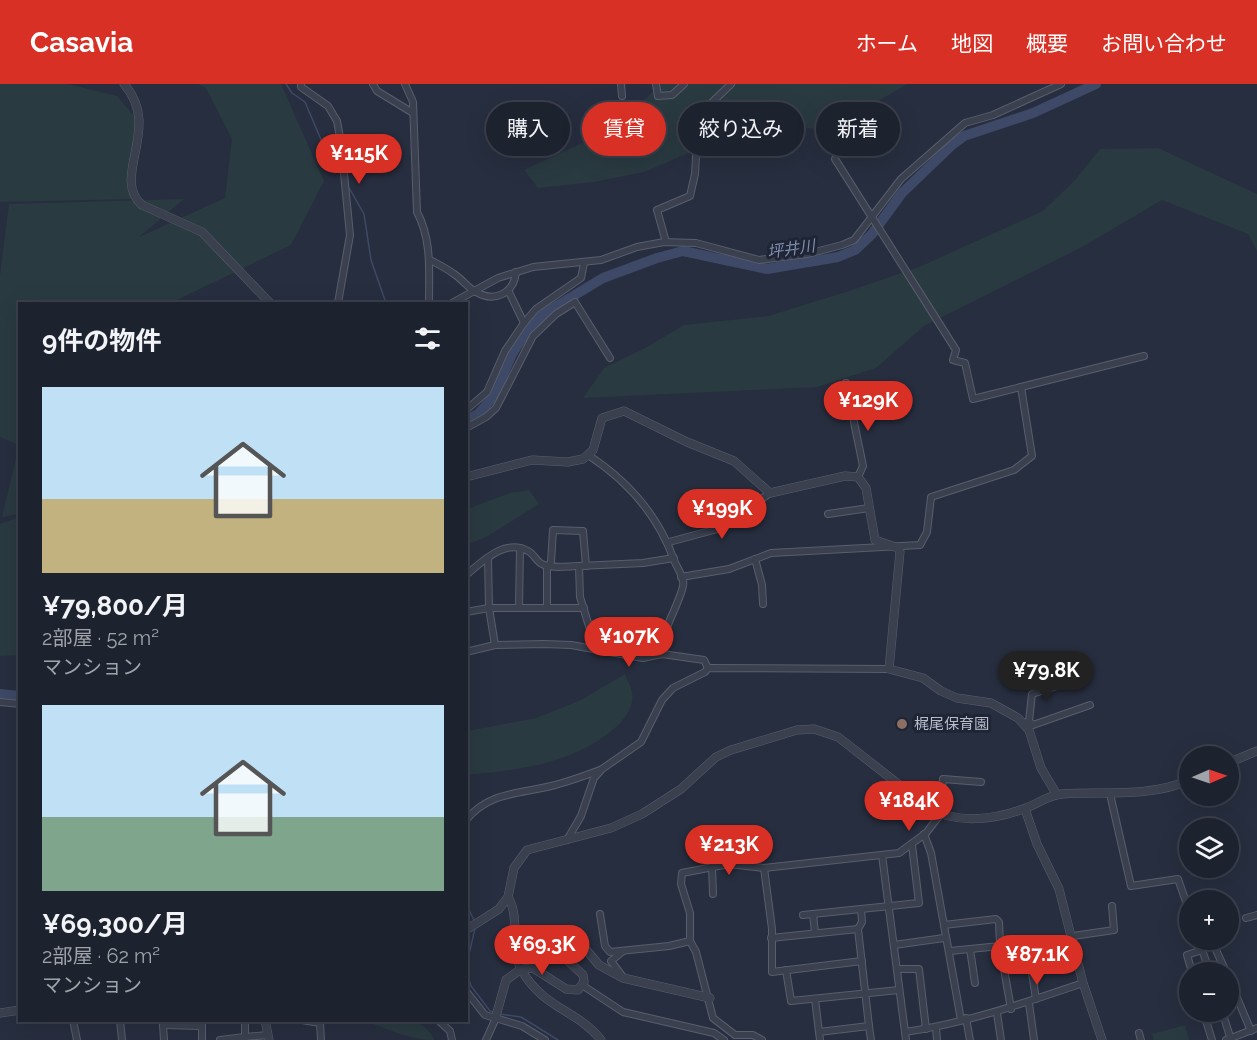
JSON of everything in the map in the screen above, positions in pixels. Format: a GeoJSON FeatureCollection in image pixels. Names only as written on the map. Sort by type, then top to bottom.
{"type":"FeatureCollection","features":[{"type":"Feature","properties":{"kind":"street"},"geometry":{"type":"LineString","coordinates":[[124,84],[136,102],[140,123],[139,140],[130,183],[135,199],[141,205],[201,232],[269,302]]}},
{"type":"Feature","properties":{"kind":"street"},"geometry":{"type":"LineString","coordinates":[[301,84],[301,87],[319,99],[333,113],[341,143],[350,235],[338,302]]}},
{"type":"Feature","properties":{"kind":"street"},"geometry":{"type":"LineString","coordinates":[[373,84],[377,91],[413,113]]}},
{"type":"Feature","properties":{"kind":"street"},"geometry":{"type":"LineString","coordinates":[[405,84],[413,102],[417,212],[425,227],[430,260],[429,302]]}},
{"type":"Feature","properties":{"kind":"street"},"geometry":{"type":"LineString","coordinates":[[621,84],[622,96]]}},
{"type":"Feature","properties":{"kind":"street"},"geometry":{"type":"LineString","coordinates":[[656,84],[658,96],[672,95],[684,84]]}},
{"type":"Feature","properties":{"kind":"street"},"geometry":{"type":"LineString","coordinates":[[666,242],[657,210],[690,196],[695,174],[698,121],[702,112],[731,84]]}},
{"type":"Feature","properties":{"kind":"street"},"geometry":{"type":"LineString","coordinates":[[454,302],[498,278],[516,272],[553,263],[584,263],[601,260],[637,247],[666,242],[696,243],[759,260],[807,254],[854,240],[901,179],[965,123],[993,115],[1061,84]]}},
{"type":"Feature","properties":{"kind":"street"},"geometry":{"type":"LineString","coordinates":[[835,159],[957,350],[953,360],[965,363],[973,399],[1144,357]]}},
{"type":"Feature","properties":{"kind":"street"},"geometry":{"type":"LineString","coordinates":[[430,260],[455,274],[476,292],[500,296],[508,292],[515,282],[516,272]]}},
{"type":"Feature","properties":{"kind":"street"},"geometry":{"type":"LineString","coordinates":[[468,408],[487,392],[505,351],[525,323],[543,303],[581,278],[584,263]]}},
{"type":"Feature","properties":{"kind":"street"},"geometry":{"type":"LineString","coordinates":[[508,292],[525,323]]}},
{"type":"Feature","properties":{"kind":"street"},"geometry":{"type":"LineString","coordinates":[[468,427],[486,417],[496,408],[533,336],[556,314],[575,302],[610,358]]}},
{"type":"Feature","properties":{"kind":"street"},"geometry":{"type":"LineString","coordinates":[[846,383],[863,466],[858,477]]}},
{"type":"Feature","properties":{"kind":"street"},"geometry":{"type":"LineString","coordinates":[[681,577],[729,569],[771,553],[898,548],[924,542],[931,497],[1014,470],[1032,456],[1021,387]]}},
{"type":"Feature","properties":{"kind":"street"},"geometry":{"type":"LineString","coordinates":[[468,476],[532,460],[568,462],[588,455],[597,440],[602,418],[624,411],[687,442],[734,461],[770,493]]}},
{"type":"Feature","properties":{"kind":"street"},"geometry":{"type":"LineString","coordinates":[[588,455],[630,487],[669,542],[684,582],[678,605],[660,643],[662,654]]}},
{"type":"Feature","properties":{"kind":"street"},"geometry":{"type":"LineString","coordinates":[[669,542],[721,528],[770,493],[845,476],[858,477],[866,488],[875,540],[898,548]]}},
{"type":"Feature","properties":{"kind":"street"},"geometry":{"type":"LineString","coordinates":[[828,514],[869,508]]}},
{"type":"Feature","properties":{"kind":"street"},"geometry":{"type":"LineString","coordinates":[[547,607],[551,531],[554,529],[583,531],[580,597],[596,649]]}},
{"type":"Feature","properties":{"kind":"street"},"geometry":{"type":"LineString","coordinates":[[468,573],[500,550],[520,548],[549,566],[643,563],[674,558]]}},
{"type":"Feature","properties":{"kind":"street"},"geometry":{"type":"LineString","coordinates":[[519,607],[520,548]]}},
{"type":"Feature","properties":{"kind":"street"},"geometry":{"type":"LineString","coordinates":[[889,669],[900,559],[898,548]]}},
{"type":"Feature","properties":{"kind":"street"},"geometry":{"type":"LineString","coordinates":[[488,558],[489,608],[495,645]]}},
{"type":"Feature","properties":{"kind":"street"},"geometry":{"type":"LineString","coordinates":[[755,559],[762,585],[763,604]]}},
{"type":"Feature","properties":{"kind":"street"},"geometry":{"type":"LineString","coordinates":[[468,612],[519,607],[584,608]]}},
{"type":"Feature","properties":{"kind":"street"},"geometry":{"type":"LineString","coordinates":[[468,652],[495,645],[544,644],[596,649],[643,658],[662,654],[701,658],[708,668]]}},
{"type":"Feature","properties":{"kind":"street"},"geometry":{"type":"LineString","coordinates":[[567,840],[581,816],[594,778],[601,770],[641,742],[662,700],[673,688],[705,672],[708,668],[889,669],[923,678],[941,691],[957,698],[996,705],[1033,725],[1090,705]]}},
{"type":"Feature","properties":{"kind":"street"},"geometry":{"type":"LineString","coordinates":[[1057,795],[1041,768],[1027,722],[1032,694],[1082,678]]}},
{"type":"Feature","properties":{"kind":"street"},"geometry":{"type":"LineString","coordinates":[[0,702],[18,704]]}},
{"type":"Feature","properties":{"kind":"street"},"geometry":{"type":"LineString","coordinates":[[468,929],[500,909],[508,897],[514,868],[527,850],[611,828],[642,814],[681,789],[716,757],[731,750],[806,729],[838,738],[940,815],[965,819],[987,818],[1025,809],[1057,795],[1158,791],[1179,784]]}},
{"type":"Feature","properties":{"kind":"street"},"geometry":{"type":"LineString","coordinates":[[1239,759],[1257,751]]}},
{"type":"Feature","properties":{"kind":"street"},"geometry":{"type":"LineString","coordinates":[[468,818],[479,806],[498,796],[551,786],[601,770]]}},
{"type":"Feature","properties":{"kind":"street"},"geometry":{"type":"LineString","coordinates":[[929,808],[941,797],[944,779],[981,782]]}},
{"type":"Feature","properties":{"kind":"street"},"geometry":{"type":"LineString","coordinates":[[1110,794],[1131,886],[1178,879],[1182,890]]}},
{"type":"Feature","properties":{"kind":"street"},"geometry":{"type":"LineString","coordinates":[[1025,809],[1037,844],[1059,889],[1073,936],[1083,983],[1102,1040]]}},
{"type":"Feature","properties":{"kind":"street"},"geometry":{"type":"LineString","coordinates":[[762,1040],[753,1035],[733,1037],[713,1018],[710,998],[690,940],[690,913],[681,875],[684,871],[735,864],[764,868],[899,853],[924,834],[940,815]]}},
{"type":"Feature","properties":{"kind":"street"},"geometry":{"type":"LineString","coordinates":[[924,834],[931,853],[944,925],[944,938],[950,951],[969,1040]]}},
{"type":"Feature","properties":{"kind":"street"},"geometry":{"type":"LineString","coordinates":[[803,915],[919,902],[912,845]]}},
{"type":"Feature","properties":{"kind":"street"},"geometry":{"type":"LineString","coordinates":[[882,855],[906,1040]]}},
{"type":"Feature","properties":{"kind":"street"},"geometry":{"type":"LineString","coordinates":[[712,867],[713,894]]}},
{"type":"Feature","properties":{"kind":"street"},"geometry":{"type":"LineString","coordinates":[[764,868],[772,972],[862,961]]}},
{"type":"Feature","properties":{"kind":"street"},"geometry":{"type":"LineString","coordinates":[[508,897],[514,916],[515,952],[521,969],[546,1001],[582,1022],[601,1040]]}},
{"type":"Feature","properties":{"kind":"street"},"geometry":{"type":"LineString","coordinates":[[1073,936],[1114,930],[1112,906]]}},
{"type":"Feature","properties":{"kind":"street"},"geometry":{"type":"LineString","coordinates":[[861,909],[862,922],[858,929],[871,1040]]}},
{"type":"Feature","properties":{"kind":"street"},"geometry":{"type":"LineString","coordinates":[[600,914],[606,950],[621,952],[690,940]]}},
{"type":"Feature","properties":{"kind":"street"},"geometry":{"type":"LineString","coordinates":[[813,914],[815,933]]}},
{"type":"Feature","properties":{"kind":"street"},"geometry":{"type":"LineString","coordinates":[[1246,918],[1257,915]]}},
{"type":"Feature","properties":{"kind":"street"},"geometry":{"type":"LineString","coordinates":[[944,925],[997,919],[1011,1009]]}},
{"type":"Feature","properties":{"kind":"street"},"geometry":{"type":"LineString","coordinates":[[771,938],[858,929]]}},
{"type":"Feature","properties":{"kind":"street"},"geometry":{"type":"LineString","coordinates":[[894,945],[944,938]]}},
{"type":"Feature","properties":{"kind":"street"},"geometry":{"type":"LineString","coordinates":[[582,985],[583,975],[564,957],[566,946],[574,943],[583,946],[599,965],[623,978],[710,998]]}},
{"type":"Feature","properties":{"kind":"street"},"geometry":{"type":"LineString","coordinates":[[950,951],[1000,946]]}},
{"type":"Feature","properties":{"kind":"street"},"geometry":{"type":"LineString","coordinates":[[970,949],[975,983]]}},
{"type":"Feature","properties":{"kind":"street"},"geometry":{"type":"LineString","coordinates":[[1189,962],[1187,955],[1202,950],[1206,962]]}},
{"type":"Feature","properties":{"kind":"street"},"geometry":{"type":"LineString","coordinates":[[621,952],[611,961],[623,978]]}},
{"type":"Feature","properties":{"kind":"street"},"geometry":{"type":"LineString","coordinates":[[1029,954],[1036,999]]}},
{"type":"Feature","properties":{"kind":"street"},"geometry":{"type":"LineString","coordinates":[[486,1040],[506,980],[521,969],[533,968],[572,991],[582,985]]}},
{"type":"Feature","properties":{"kind":"street"},"geometry":{"type":"LineString","coordinates":[[897,969],[919,969],[926,1029]]}},
{"type":"Feature","properties":{"kind":"street"},"geometry":{"type":"LineString","coordinates":[[786,970],[790,1001],[899,990]]}},
{"type":"Feature","properties":{"kind":"street"},"geometry":{"type":"LineString","coordinates":[[905,1032],[997,1013],[1083,983]]}},
{"type":"Feature","properties":{"kind":"street"},"geometry":{"type":"LineString","coordinates":[[582,985],[623,1012],[714,1033],[724,1040]]}},
{"type":"Feature","properties":{"kind":"street"},"geometry":{"type":"LineString","coordinates":[[468,994],[485,1016],[496,1015],[522,1026],[537,1038],[545,1040]]}},
{"type":"Feature","properties":{"kind":"street"},"geometry":{"type":"LineString","coordinates":[[815,999],[820,1040]]}},
{"type":"Feature","properties":{"kind":"street"},"geometry":{"type":"LineString","coordinates":[[1225,1022],[1229,1040],[1254,1030],[1239,999]]}},
{"type":"Feature","properties":{"kind":"street"},"geometry":{"type":"LineString","coordinates":[[1029,1003],[1034,1040]]}},
{"type":"Feature","properties":{"kind":"street"},"geometry":{"type":"LineString","coordinates":[[0,1013],[18,1010]]}},
{"type":"Feature","properties":{"kind":"street"},"geometry":{"type":"LineString","coordinates":[[997,1013],[1001,1040]]}},
{"type":"Feature","properties":{"kind":"street"},"geometry":{"type":"LineString","coordinates":[[72,1022],[77,1040]]}},
{"type":"Feature","properties":{"kind":"street"},"geometry":{"type":"LineString","coordinates":[[120,1022],[123,1040]]}},
{"type":"Feature","properties":{"kind":"street"},"geometry":{"type":"LineString","coordinates":[[245,1022],[245,1037]]}},
{"type":"Feature","properties":{"kind":"street"},"geometry":{"type":"LineString","coordinates":[[220,1040],[268,1037],[266,1022]]}},
{"type":"Feature","properties":{"kind":"street"},"geometry":{"type":"LineString","coordinates":[[314,1022],[320,1023],[321,1040]]}},
{"type":"Feature","properties":{"kind":"street"},"geometry":{"type":"LineString","coordinates":[[440,1022],[450,1031],[452,1040]]}},
{"type":"Feature","properties":{"kind":"street"},"geometry":{"type":"LineString","coordinates":[[1207,1022],[1212,1040]]}},
{"type":"Feature","properties":{"kind":"street"},"geometry":{"type":"LineString","coordinates":[[164,1040],[164,1023],[202,1023],[202,1040]]}},
{"type":"Feature","properties":{"kind":"street"},"geometry":{"type":"LineString","coordinates":[[819,1032],[869,1026]]}},
{"type":"Feature","properties":{"kind":"street"},"geometry":{"type":"LineString","coordinates":[[936,1027],[937,1040]]}},
{"type":"Feature","properties":{"kind":"shaded area"},"geometry":{"type":"Polygon","coordinates":[[[0,84],[68,84],[117,96],[140,123],[135,199],[0,202],[0,84]]]}},
{"type":"Feature","properties":{"kind":"shaded area"},"geometry":{"type":"Polygon","coordinates":[[[198,84],[281,84],[324,181],[291,245],[177,302],[18,302],[18,445],[0,437],[0,275],[9,204],[184,199],[139,237],[225,198],[232,139],[206,88],[198,84]]]}},
{"type":"Feature","properties":{"kind":"shaded area"},"geometry":{"type":"Polygon","coordinates":[[[660,84],[907,84],[877,102],[816,102],[816,129],[804,128],[804,102],[678,102],[678,156],[681,156],[644,172],[594,182],[538,188],[524,170],[554,156],[570,156],[570,149],[582,143],[582,156],[666,156],[666,102],[642,102],[660,84]]]}},
{"type":"Feature","properties":{"kind":"shaded area"},"geometry":{"type":"Polygon","coordinates":[[[1158,148],[1257,194],[1257,251],[1248,234],[1162,200],[1082,247],[924,326],[876,368],[817,387],[583,398],[604,368],[647,347],[684,325],[768,316],[919,267],[1043,211],[1075,180],[1100,149],[1158,148]]]}},
{"type":"Feature","properties":{"kind":"shaded area"},"geometry":{"type":"Polygon","coordinates":[[[18,450],[18,514],[2,517],[18,450]]]}},
{"type":"Feature","properties":{"kind":"shaded area"},"geometry":{"type":"Polygon","coordinates":[[[529,490],[539,504],[488,536],[468,545],[468,509],[510,493],[529,490]]]}},
{"type":"Feature","properties":{"kind":"shaded area"},"geometry":{"type":"Polygon","coordinates":[[[18,517],[18,655],[0,656],[0,524],[18,517]]]}},
{"type":"Feature","properties":{"kind":"shaded area"},"geometry":{"type":"Polygon","coordinates":[[[625,674],[633,697],[626,717],[619,725],[582,750],[545,763],[507,771],[468,775],[468,731],[536,718],[581,700],[625,674]]]}},
{"type":"Feature","properties":{"kind":"shaded area"},"geometry":{"type":"Polygon","coordinates":[[[366,1022],[414,1022],[429,1031],[434,1040],[406,1036],[366,1022]]]}},
{"type":"Feature","properties":{"kind":"shaded area"},"geometry":{"type":"Polygon","coordinates":[[[1185,1025],[1189,1040],[1154,1040],[1152,1034],[1185,1025]]]}},
{"type":"Feature","properties":{"kind":"waterway"},"geometry":{"type":"LineString","coordinates":[[286,84],[292,93],[305,102],[325,149],[341,174]]}},
{"type":"Feature","properties":{"kind":"waterway","name":"坪井川"},"geometry":{"type":"LineString","coordinates":[[468,419],[478,414],[494,396],[512,354],[528,329],[545,313],[603,278],[683,251],[767,269],[838,257],[855,250],[872,234],[902,193],[964,136],[1033,113],[1096,84]]}},
{"type":"Feature","properties":{"kind":"waterway"},"geometry":{"type":"LineString","coordinates":[[348,186],[364,214],[371,260],[386,302]]}},
{"type":"Feature","properties":{"kind":"waterway","name":"坪井川"},"geometry":{"type":"LineString","coordinates":[[0,694],[18,696]]}},
{"type":"Feature","properties":{"kind":"waterway"},"geometry":{"type":"LineString","coordinates":[[468,908],[474,920]]}},
{"type":"Feature","properties":{"kind":"waterway"},"geometry":{"type":"LineString","coordinates":[[468,959],[475,928]]}},
{"type":"Feature","properties":{"kind":"waterway"},"geometry":{"type":"LineString","coordinates":[[468,976],[471,986],[490,1011],[495,1012]]}},
{"type":"Feature","properties":{"kind":"waterway"},"geometry":{"type":"LineString","coordinates":[[499,1014],[521,1017],[558,1040]]}},
{"type":"Feature","properties":{"kind":"place","name":"梶尾保育園"},"geometry":{"type":"Point","coordinates":[902,724]}}]}
